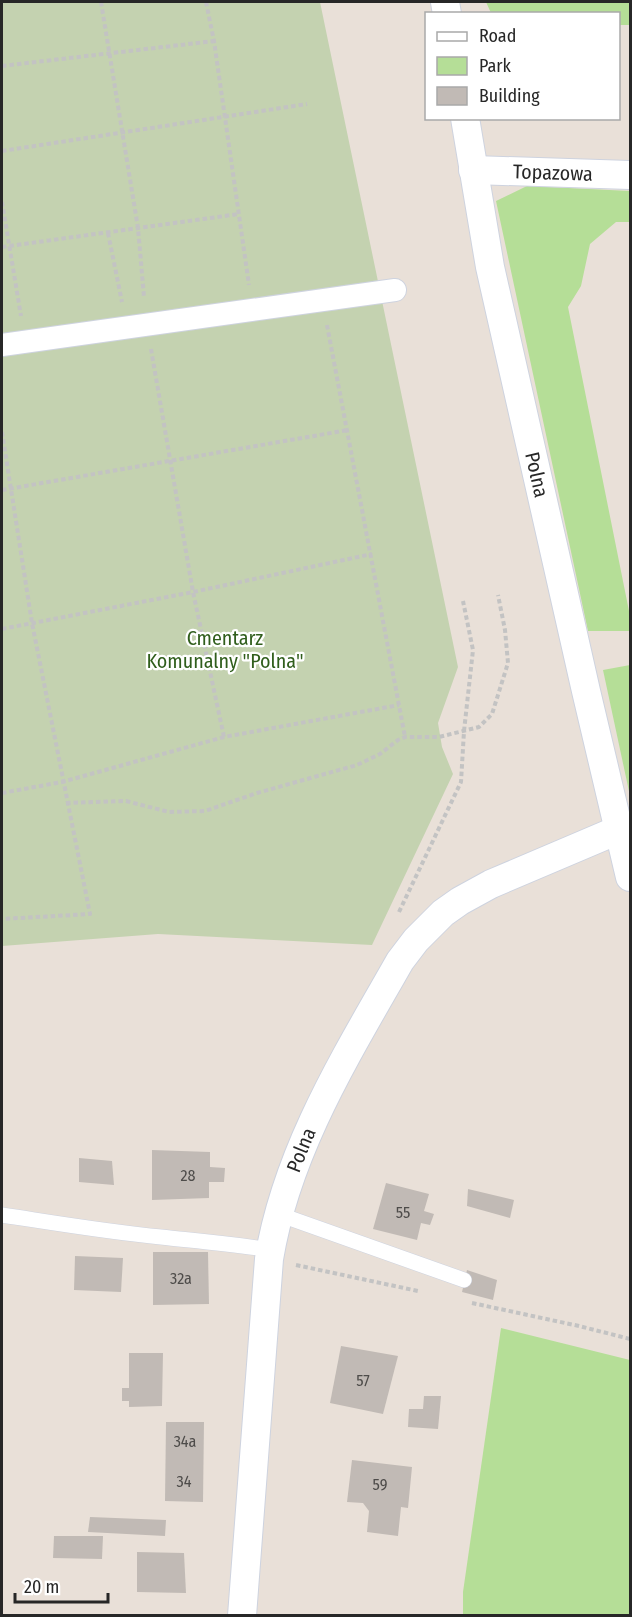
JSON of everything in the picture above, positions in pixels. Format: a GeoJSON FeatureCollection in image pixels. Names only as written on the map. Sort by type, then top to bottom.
{"type":"FeatureCollection","features":[{"type":"Feature","properties":{"kind":"street","name":"Polna"},"geometry":{"type":"LineString","coordinates":[[465,120],[490,267],[621,818],[630,877]]}},
{"type":"Feature","properties":{"kind":"street","name":"Topazowa"},"geometry":{"type":"LineString","coordinates":[[473,170],[630,176]]}},
{"type":"Feature","properties":{"kind":"street"},"geometry":{"type":"LineString","coordinates":[[2,345],[395,290]]}},
{"type":"Feature","properties":{"kind":"street","name":"Polna"},"geometry":{"type":"LineString","coordinates":[[242,1616],[271,1250],[279,1214],[303,1141],[331,1082],[400,961],[416,940],[443,913],[491,884],[621,818]]}},
{"type":"Feature","properties":{"kind":"lane"},"geometry":{"type":"LineString","coordinates":[[279,1214],[464,1280]]}},
{"type":"Feature","properties":{"kind":"lane"},"geometry":{"type":"LineString","coordinates":[[2,1215],[162,1237],[226,1242],[271,1250]]}},
{"type":"Feature","properties":{"kind":"path"},"geometry":{"type":"LineString","coordinates":[[101,2],[138,228],[137,327]]}},
{"type":"Feature","properties":{"kind":"path"},"geometry":{"type":"LineString","coordinates":[[206,2],[214,41],[253,310]]}},
{"type":"Feature","properties":{"kind":"path"},"geometry":{"type":"LineString","coordinates":[[2,66],[214,41]]}},
{"type":"Feature","properties":{"kind":"path"},"geometry":{"type":"LineString","coordinates":[[2,151],[307,104]]}},
{"type":"Feature","properties":{"kind":"path"},"geometry":{"type":"LineString","coordinates":[[2,202],[25,342]]}},
{"type":"Feature","properties":{"kind":"path"},"geometry":{"type":"LineString","coordinates":[[2,248],[239,214]]}},
{"type":"Feature","properties":{"kind":"path"},"geometry":{"type":"LineString","coordinates":[[108,232],[137,327],[171,460],[193,592],[224,737]]}},
{"type":"Feature","properties":{"kind":"path"},"geometry":{"type":"LineString","coordinates":[[322,301],[372,554],[405,737]]}},
{"type":"Feature","properties":{"kind":"path"},"geometry":{"type":"LineString","coordinates":[[2,490],[348,430]]}},
{"type":"Feature","properties":{"kind":"path"},"geometry":{"type":"LineString","coordinates":[[2,432],[32,623],[66,803],[90,914],[2,920]]}},
{"type":"Feature","properties":{"kind":"path"},"geometry":{"type":"LineString","coordinates":[[2,629],[372,554]]}},
{"type":"Feature","properties":{"kind":"path"},"geometry":{"type":"LineString","coordinates":[[66,803],[126,801],[169,812],[205,811],[357,765],[380,754],[405,737],[439,737],[479,726],[492,714],[508,663],[498,595]]}},
{"type":"Feature","properties":{"kind":"path"},"geometry":{"type":"LineString","coordinates":[[397,915],[461,782],[472,650],[463,601]]}},
{"type":"Feature","properties":{"kind":"path"},"geometry":{"type":"LineString","coordinates":[[2,793],[62,782],[224,737],[399,705]]}},
{"type":"Feature","properties":{"kind":"green space","name":"Cmentarz Komunalny \"Polna\""},"geometry":{"type":"Polygon","coordinates":[[[2,2],[320,2],[458,667],[438,723],[442,747],[453,774],[372,945],[158,934],[2,946],[2,2]]]}},
{"type":"Feature","properties":{"kind":"green space"},"geometry":{"type":"Polygon","coordinates":[[[486,2],[630,2],[630,25],[620,25],[620,12],[491,12],[486,2]]]}},
{"type":"Feature","properties":{"kind":"green space"},"geometry":{"type":"Polygon","coordinates":[[[527,186],[630,191],[630,222],[616,222],[590,244],[581,286],[568,307],[630,616],[630,631],[588,631],[496,201],[527,186]]]}},
{"type":"Feature","properties":{"kind":"green space"},"geometry":{"type":"Polygon","coordinates":[[[630,665],[630,796],[603,670],[630,665]]]}},
{"type":"Feature","properties":{"kind":"green space"},"geometry":{"type":"Polygon","coordinates":[[[501,1328],[630,1360],[630,1615],[463,1615],[463,1592],[501,1328]]]}},
{"type":"Feature","properties":{"kind":"building"},"geometry":{"type":"Polygon","coordinates":[[[152,1150],[210,1152],[210,1167],[225,1168],[224,1182],[209,1182],[209,1198],[152,1200],[152,1150]]]}},
{"type":"Feature","properties":{"kind":"building"},"geometry":{"type":"Polygon","coordinates":[[[79,1158],[112,1161],[114,1185],[79,1182],[79,1158]]]}},
{"type":"Feature","properties":{"kind":"building"},"geometry":{"type":"Polygon","coordinates":[[[386,1183],[429,1194],[424,1211],[434,1214],[430,1225],[421,1223],[417,1240],[373,1229],[386,1183]]]}},
{"type":"Feature","properties":{"kind":"building"},"geometry":{"type":"Polygon","coordinates":[[[468,1189],[514,1200],[510,1218],[467,1206],[468,1189]]]}},
{"type":"Feature","properties":{"kind":"building"},"geometry":{"type":"Polygon","coordinates":[[[153,1252],[208,1252],[209,1304],[153,1305],[153,1252]]]}},
{"type":"Feature","properties":{"kind":"building"},"geometry":{"type":"Polygon","coordinates":[[[75,1256],[123,1258],[121,1292],[74,1290],[75,1256]]]}},
{"type":"Feature","properties":{"kind":"building"},"geometry":{"type":"Polygon","coordinates":[[[467,1270],[497,1280],[493,1300],[462,1292],[467,1270]]]}},
{"type":"Feature","properties":{"kind":"building"},"geometry":{"type":"Polygon","coordinates":[[[341,1346],[398,1356],[383,1414],[330,1403],[341,1346]]]}},
{"type":"Feature","properties":{"kind":"building"},"geometry":{"type":"Polygon","coordinates":[[[129,1353],[163,1353],[162,1406],[129,1407],[129,1401],[122,1401],[122,1388],[129,1388],[129,1353]]]}},
{"type":"Feature","properties":{"kind":"building"},"geometry":{"type":"Polygon","coordinates":[[[424,1396],[441,1396],[438,1429],[408,1427],[409,1409],[423,1409],[424,1396]]]}},
{"type":"Feature","properties":{"kind":"building"},"geometry":{"type":"Polygon","coordinates":[[[166,1422],[204,1422],[203,1502],[165,1501],[166,1422]]]}},
{"type":"Feature","properties":{"kind":"building"},"geometry":{"type":"Polygon","coordinates":[[[352,1460],[412,1467],[408,1508],[401,1507],[398,1536],[367,1532],[369,1511],[363,1503],[347,1502],[352,1460]]]}},
{"type":"Feature","properties":{"kind":"building"},"geometry":{"type":"Polygon","coordinates":[[[90,1517],[166,1520],[165,1536],[88,1532],[90,1517]]]}},
{"type":"Feature","properties":{"kind":"building"},"geometry":{"type":"Polygon","coordinates":[[[54,1536],[103,1536],[102,1559],[53,1558],[54,1536]]]}},
{"type":"Feature","properties":{"kind":"building"},"geometry":{"type":"Polygon","coordinates":[[[137,1552],[184,1553],[186,1593],[137,1592],[137,1552]]]}}]}
